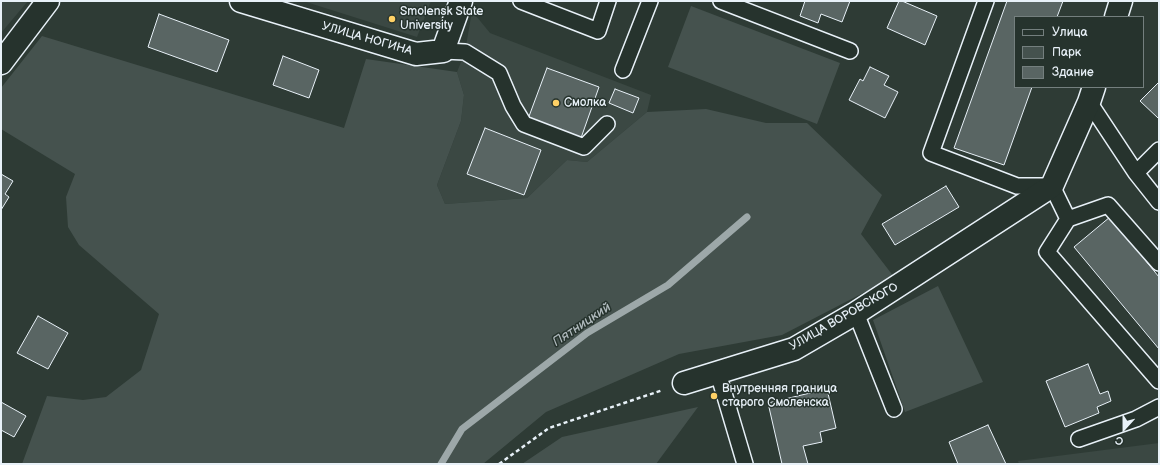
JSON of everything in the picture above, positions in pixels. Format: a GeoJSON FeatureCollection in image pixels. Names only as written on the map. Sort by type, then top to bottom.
{"type":"FeatureCollection","features":[{"type":"Feature","properties":{"kind":"street"},"geometry":{"type":"LineString","coordinates":[[1,63],[48,1]]}},
{"type":"Feature","properties":{"kind":"street","name":"УЛИЦА НОГИНА"},"geometry":{"type":"LineString","coordinates":[[241,1],[416,54],[443,51]]}},
{"type":"Feature","properties":{"kind":"street"},"geometry":{"type":"LineString","coordinates":[[443,51],[461,1]]}},
{"type":"Feature","properties":{"kind":"street"},"geometry":{"type":"LineString","coordinates":[[1116,16],[1120,1]]}},
{"type":"Feature","properties":{"kind":"street"},"geometry":{"type":"LineString","coordinates":[[1052,186],[1091,95]]}},
{"type":"Feature","properties":{"kind":"street","name":"УЛИЦА ВОРОВСКОГО"},"geometry":{"type":"LineString","coordinates":[[684,383],[794,349],[856,313],[1052,186]]}},
{"type":"Feature","properties":{"kind":"lane"},"geometry":{"type":"LineString","coordinates":[[521,1],[598,31],[608,1]]}},
{"type":"Feature","properties":{"kind":"lane"},"geometry":{"type":"LineString","coordinates":[[623,70],[650,1]]}},
{"type":"Feature","properties":{"kind":"lane"},"geometry":{"type":"LineString","coordinates":[[721,1],[850,51]]}},
{"type":"Feature","properties":{"kind":"lane"},"geometry":{"type":"LineString","coordinates":[[986,1],[931,153],[1017,186],[1052,186],[1068,219]]}},
{"type":"Feature","properties":{"kind":"lane"},"geometry":{"type":"LineString","coordinates":[[443,51],[465,52],[499,73],[512,106],[524,124],[584,147],[607,124]]}},
{"type":"Feature","properties":{"kind":"lane"},"geometry":{"type":"LineString","coordinates":[[1091,95],[1136,173],[1159,202]]}},
{"type":"Feature","properties":{"kind":"lane"},"geometry":{"type":"LineString","coordinates":[[1136,173],[1159,150]]}},
{"type":"Feature","properties":{"kind":"lane"},"geometry":{"type":"LineString","coordinates":[[1159,263],[1108,205],[1068,219],[1047,252],[1159,380]]}},
{"type":"Feature","properties":{"kind":"lane"},"geometry":{"type":"LineString","coordinates":[[856,313],[894,409]]}},
{"type":"Feature","properties":{"kind":"lane"},"geometry":{"type":"LineString","coordinates":[[718,372],[745,464]]}},
{"type":"Feature","properties":{"kind":"lane"},"geometry":{"type":"LineString","coordinates":[[1079,439],[1136,419],[1159,407]]}},
{"type":"Feature","properties":{"kind":"path"},"geometry":{"type":"LineString","coordinates":[[499,464],[549,428],[684,383]]}},
{"type":"Feature","properties":{"kind":"shaded area"},"geometry":{"type":"Polygon","coordinates":[[[1,1],[28,1],[1,33],[1,1]]]}},
{"type":"Feature","properties":{"kind":"shaded area","name":"Smolensk State University"},"geometry":{"type":"Polygon","coordinates":[[[303,1],[431,1],[417,37],[303,1]]]}},
{"type":"Feature","properties":{"kind":"shaded area","name":"Смолка"},"geometry":{"type":"Polygon","coordinates":[[[472,11],[490,33],[651,95],[647,112],[587,162],[567,160],[527,198],[445,204],[437,185],[461,121],[464,95],[457,72],[465,52],[472,11]]]}},
{"type":"Feature","properties":{"kind":"shaded area"},"geometry":{"type":"Polygon","coordinates":[[[1159,443],[1159,464],[1019,464],[1018,461],[1159,443]]]}},
{"type":"Feature","properties":{"kind":"green space"},"geometry":{"type":"Polygon","coordinates":[[[691,6],[840,63],[817,124],[668,67],[691,6]]]}},
{"type":"Feature","properties":{"kind":"green space"},"geometry":{"type":"Polygon","coordinates":[[[42,36],[344,128],[366,59],[457,72],[464,95],[461,121],[437,185],[445,204],[527,198],[567,160],[587,162],[647,112],[706,109],[766,123],[807,123],[882,195],[861,234],[894,277],[782,335],[679,354],[546,412],[483,464],[22,464],[47,396],[83,400],[106,397],[141,370],[159,314],[79,245],[68,227],[66,197],[75,174],[1,129],[1,88],[42,36]]]}},
{"type":"Feature","properties":{"kind":"green space"},"geometry":{"type":"Polygon","coordinates":[[[938,286],[983,382],[905,412],[873,320],[938,286]]]}},
{"type":"Feature","properties":{"kind":"green space"},"geometry":{"type":"Polygon","coordinates":[[[698,407],[656,464],[522,464],[562,437],[698,407]]]}},
{"type":"Feature","properties":{"kind":"building"},"geometry":{"type":"Polygon","coordinates":[[[805,1],[850,1],[842,22],[821,14],[818,23],[800,16],[805,1]]]}},
{"type":"Feature","properties":{"kind":"building"},"geometry":{"type":"Polygon","coordinates":[[[899,1],[937,16],[925,45],[887,28],[899,1]]]}},
{"type":"Feature","properties":{"kind":"building"},"geometry":{"type":"Polygon","coordinates":[[[1007,1],[1063,1],[1057,16],[1014,16],[1014,88],[1032,88],[1004,165],[954,148],[1007,1]]]}},
{"type":"Feature","properties":{"kind":"building"},"geometry":{"type":"Polygon","coordinates":[[[159,14],[229,40],[217,72],[148,47],[159,14]]]}},
{"type":"Feature","properties":{"kind":"building"},"geometry":{"type":"Polygon","coordinates":[[[283,56],[319,70],[309,98],[273,85],[283,56]]]}},
{"type":"Feature","properties":{"kind":"building"},"geometry":{"type":"Polygon","coordinates":[[[870,67],[889,76],[884,85],[898,92],[885,118],[849,100],[860,79],[863,81],[870,67]]]}},
{"type":"Feature","properties":{"kind":"building"},"geometry":{"type":"Polygon","coordinates":[[[547,68],[599,87],[581,138],[528,119],[547,68]]]}},
{"type":"Feature","properties":{"kind":"building"},"geometry":{"type":"Polygon","coordinates":[[[1159,82],[1159,117],[1158,118],[1140,101],[1159,82]]]}},
{"type":"Feature","properties":{"kind":"building"},"geometry":{"type":"Polygon","coordinates":[[[615,89],[639,98],[633,113],[609,103],[615,89]]]}},
{"type":"Feature","properties":{"kind":"building"},"geometry":{"type":"Polygon","coordinates":[[[485,128],[541,150],[524,195],[467,174],[485,128]]]}},
{"type":"Feature","properties":{"kind":"building"},"geometry":{"type":"Polygon","coordinates":[[[1,174],[13,181],[5,194],[9,197],[1,210],[1,174]]]}},
{"type":"Feature","properties":{"kind":"building"},"geometry":{"type":"Polygon","coordinates":[[[946,186],[959,207],[895,245],[882,224],[946,186]]]}},
{"type":"Feature","properties":{"kind":"building"},"geometry":{"type":"Polygon","coordinates":[[[1110,217],[1159,277],[1159,349],[1074,247],[1110,217]]]}},
{"type":"Feature","properties":{"kind":"building"},"geometry":{"type":"Polygon","coordinates":[[[38,316],[68,333],[48,369],[17,353],[38,316]]]}},
{"type":"Feature","properties":{"kind":"building"},"geometry":{"type":"Polygon","coordinates":[[[1088,364],[1100,394],[1108,391],[1111,401],[1097,407],[1099,413],[1065,427],[1046,381],[1088,364]]]}},
{"type":"Feature","properties":{"kind":"building"},"geometry":{"type":"Polygon","coordinates":[[[827,389],[836,428],[820,432],[822,442],[803,446],[808,464],[782,464],[768,403],[827,389]]]}},
{"type":"Feature","properties":{"kind":"building"},"geometry":{"type":"Polygon","coordinates":[[[1,402],[26,416],[14,437],[1,430],[1,402]]]}},
{"type":"Feature","properties":{"kind":"building"},"geometry":{"type":"Polygon","coordinates":[[[988,425],[1006,464],[958,464],[949,442],[988,425]]]}},
{"type":"Feature","properties":{"kind":"waterway","name":"Пятницкий"},"geometry":{"type":"LineString","coordinates":[[441,464],[462,429],[587,333],[668,285],[747,217]]}},
{"type":"Feature","properties":{"kind":"place","name":"Smolensk State University"},"geometry":{"type":"Point","coordinates":[392,19]}},
{"type":"Feature","properties":{"kind":"place","name":"Смолка"},"geometry":{"type":"Point","coordinates":[556,103]}},
{"type":"Feature","properties":{"kind":"place","name":"Внутренняя граница старого Смоленска"},"geometry":{"type":"Point","coordinates":[714,396]}}]}
